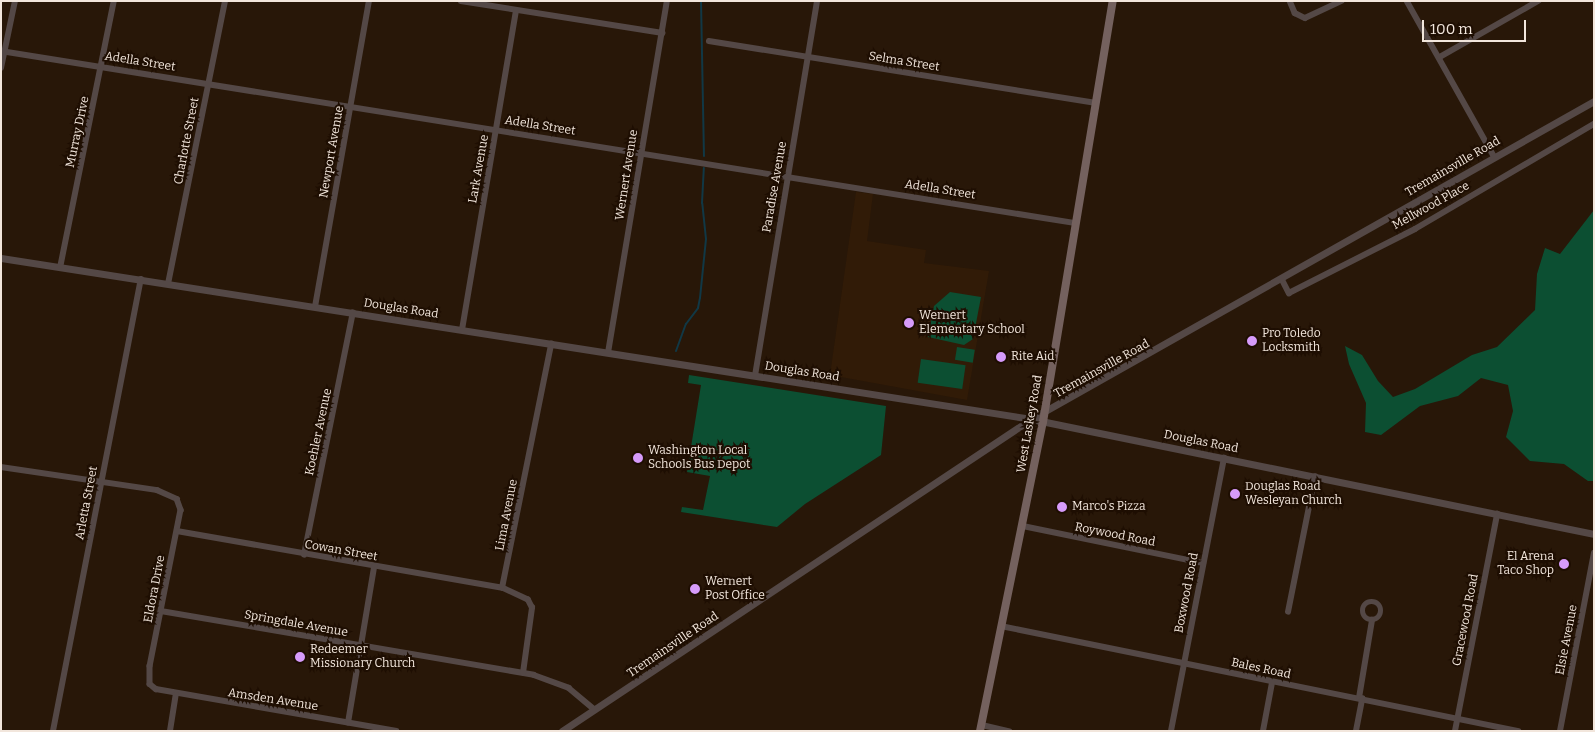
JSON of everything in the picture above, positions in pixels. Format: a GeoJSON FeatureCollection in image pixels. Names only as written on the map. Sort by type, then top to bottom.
{"type":"FeatureCollection","features":[{"type":"Feature","properties":{"kind":"main road","name":"West Laskey Road"},"geometry":{"type":"LineString","coordinates":[[981,728],[1023,526],[1043,418],[1113,1]]}},
{"type":"Feature","properties":{"kind":"street"},"geometry":{"type":"LineString","coordinates":[[1,68],[15,1]]}},
{"type":"Feature","properties":{"kind":"street","name":"Murray Drive"},"geometry":{"type":"LineString","coordinates":[[60,268],[114,1]]}},
{"type":"Feature","properties":{"kind":"street","name":"Charlotte Street"},"geometry":{"type":"LineString","coordinates":[[168,284],[225,1]]}},
{"type":"Feature","properties":{"kind":"street","name":"Newport Avenue"},"geometry":{"type":"LineString","coordinates":[[315,307],[369,1]]}},
{"type":"Feature","properties":{"kind":"street"},"geometry":{"type":"LineString","coordinates":[[461,1],[662,33]]}},
{"type":"Feature","properties":{"kind":"street","name":"Wernert Avenue"},"geometry":{"type":"LineString","coordinates":[[608,353],[640,152],[667,1]]}},
{"type":"Feature","properties":{"kind":"street","name":"Paradise Avenue"},"geometry":{"type":"LineString","coordinates":[[754,376],[817,1]]}},
{"type":"Feature","properties":{"kind":"street"},"geometry":{"type":"LineString","coordinates":[[1290,1],[1295,13],[1305,18],[1341,1]]}},
{"type":"Feature","properties":{"kind":"street"},"geometry":{"type":"LineString","coordinates":[[1407,1],[1494,156]]}},
{"type":"Feature","properties":{"kind":"street"},"geometry":{"type":"LineString","coordinates":[[1440,57],[1538,1]]}},
{"type":"Feature","properties":{"kind":"street","name":"Lark Avenue"},"geometry":{"type":"LineString","coordinates":[[462,330],[516,11]]}},
{"type":"Feature","properties":{"kind":"street","name":"Selma Street"},"geometry":{"type":"LineString","coordinates":[[710,41],[1096,103]]}},
{"type":"Feature","properties":{"kind":"street","name":"Adella Street"},"geometry":{"type":"LineString","coordinates":[[3,52],[209,82],[1075,223]]}},
{"type":"Feature","properties":{"kind":"street","name":"Tremainsville Road"},"geometry":{"type":"LineString","coordinates":[[1043,418],[1494,156],[1594,101]]}},
{"type":"Feature","properties":{"kind":"street","name":"Mellwood Place"},"geometry":{"type":"LineString","coordinates":[[1282,279],[1289,293],[1415,229],[1594,124]]}},
{"type":"Feature","properties":{"kind":"street","name":"Douglas Road"},"geometry":{"type":"LineString","coordinates":[[1,258],[1031,419],[1043,418],[1224,458],[1594,534]]}},
{"type":"Feature","properties":{"kind":"street","name":"Arletta Street"},"geometry":{"type":"LineString","coordinates":[[53,731],[141,280]]}},
{"type":"Feature","properties":{"kind":"street","name":"Koehler Avenue"},"geometry":{"type":"LineString","coordinates":[[304,555],[354,313]]}},
{"type":"Feature","properties":{"kind":"street","name":"Lima Avenue"},"geometry":{"type":"LineString","coordinates":[[502,588],[551,344]]}},
{"type":"Feature","properties":{"kind":"street","name":"Tremainsville Road"},"geometry":{"type":"LineString","coordinates":[[562,731],[1031,419]]}},
{"type":"Feature","properties":{"kind":"street","name":"Boxwood Road"},"geometry":{"type":"LineString","coordinates":[[1171,731],[1224,458]]}},
{"type":"Feature","properties":{"kind":"street"},"geometry":{"type":"LineString","coordinates":[[1,467],[102,482]]}},
{"type":"Feature","properties":{"kind":"street"},"geometry":{"type":"LineString","coordinates":[[1288,612],[1315,477]]}},
{"type":"Feature","properties":{"kind":"street","name":"Eldora Drive"},"geometry":{"type":"LineString","coordinates":[[102,482],[157,490],[177,499],[181,510],[150,666],[150,684]]}},
{"type":"Feature","properties":{"kind":"street","name":"Gracewood Road"},"geometry":{"type":"LineString","coordinates":[[1455,731],[1497,514]]}},
{"type":"Feature","properties":{"kind":"street","name":"Roywood Road"},"geometry":{"type":"LineString","coordinates":[[1023,526],[1203,563]]}},
{"type":"Feature","properties":{"kind":"street","name":"Cowan Street"},"geometry":{"type":"LineString","coordinates":[[177,531],[304,555],[502,588]]}},
{"type":"Feature","properties":{"kind":"street","name":"Elsie Avenue"},"geometry":{"type":"LineString","coordinates":[[1560,731],[1594,553]]}},
{"type":"Feature","properties":{"kind":"street"},"geometry":{"type":"LineString","coordinates":[[348,723],[374,567]]}},
{"type":"Feature","properties":{"kind":"street"},"geometry":{"type":"LineString","coordinates":[[502,588],[528,600],[532,608],[523,673]]}},
{"type":"Feature","properties":{"kind":"street","name":"Springdale Avenue"},"geometry":{"type":"LineString","coordinates":[[161,611],[523,673],[569,688],[595,710]]}},
{"type":"Feature","properties":{"kind":"street"},"geometry":{"type":"LineString","coordinates":[[1356,731],[1372,620]]}},
{"type":"Feature","properties":{"kind":"street","name":"Bales Road"},"geometry":{"type":"LineString","coordinates":[[1001,626],[1518,731]]}},
{"type":"Feature","properties":{"kind":"street"},"geometry":{"type":"LineString","coordinates":[[1263,731],[1272,682]]}},
{"type":"Feature","properties":{"kind":"street","name":"Amsden Avenue"},"geometry":{"type":"LineString","coordinates":[[150,684],[176,695],[396,731]]}},
{"type":"Feature","properties":{"kind":"street"},"geometry":{"type":"LineString","coordinates":[[170,731],[176,695]]}},
{"type":"Feature","properties":{"kind":"street"},"geometry":{"type":"LineString","coordinates":[[981,728],[1009,731]]}},
{"type":"Feature","properties":{"kind":"shaded area","name":"Wernert Elementary School"},"geometry":{"type":"Polygon","coordinates":[[[856,192],[873,194],[867,241],[926,250],[924,263],[989,271],[967,400],[830,375],[856,192]]]}},
{"type":"Feature","properties":{"kind":"green space"},"geometry":{"type":"Polygon","coordinates":[[[1594,210],[1594,481],[1588,481],[1564,464],[1530,461],[1506,437],[1513,411],[1508,385],[1481,378],[1458,396],[1420,406],[1381,435],[1365,432],[1366,403],[1349,364],[1345,346],[1362,355],[1378,381],[1393,397],[1415,389],[1472,355],[1497,347],[1535,310],[1537,274],[1545,248],[1560,254],[1594,210]]]}},
{"type":"Feature","properties":{"kind":"green space"},"geometry":{"type":"Polygon","coordinates":[[[950,292],[981,297],[973,339],[964,345],[928,337],[934,306],[950,292]]]}},
{"type":"Feature","properties":{"kind":"green space"},"geometry":{"type":"Polygon","coordinates":[[[957,347],[975,350],[973,363],[955,360],[957,347]]]}},
{"type":"Feature","properties":{"kind":"green space"},"geometry":{"type":"Polygon","coordinates":[[[921,359],[966,365],[962,389],[918,383],[921,359]]]}},
{"type":"Feature","properties":{"kind":"green space"},"geometry":{"type":"Polygon","coordinates":[[[689,375],[886,406],[881,455],[805,504],[777,527],[681,512],[682,507],[703,510],[710,476],[687,472],[701,385],[688,383],[689,375]]]}},
{"type":"Feature","properties":{"kind":"waterway"},"geometry":{"type":"LineString","coordinates":[[701,1],[704,156]]}},
{"type":"Feature","properties":{"kind":"waterway"},"geometry":{"type":"LineString","coordinates":[[676,351],[686,324],[698,308],[700,298],[706,239],[702,203],[704,168]]}},
{"type":"Feature","properties":{"kind":"place","name":"Wernert Elementary School"},"geometry":{"type":"Point","coordinates":[909,323]}},
{"type":"Feature","properties":{"kind":"place","name":"Pro Toledo Locksmith"},"geometry":{"type":"Point","coordinates":[1252,341]}},
{"type":"Feature","properties":{"kind":"place","name":"Rite Aid"},"geometry":{"type":"Point","coordinates":[1001,357]}},
{"type":"Feature","properties":{"kind":"place","name":"Washington Local Schools Bus Depot"},"geometry":{"type":"Point","coordinates":[638,458]}},
{"type":"Feature","properties":{"kind":"place","name":"Douglas Road Wesleyan Church"},"geometry":{"type":"Point","coordinates":[1235,494]}},
{"type":"Feature","properties":{"kind":"place","name":"Marco's Pizza"},"geometry":{"type":"Point","coordinates":[1062,507]}},
{"type":"Feature","properties":{"kind":"place","name":"El Arena Taco Shop"},"geometry":{"type":"Point","coordinates":[1564,564]}},
{"type":"Feature","properties":{"kind":"place","name":"Wernert Post Office"},"geometry":{"type":"Point","coordinates":[695,589]}},
{"type":"Feature","properties":{"kind":"place","name":"Redeemer Missionary Church"},"geometry":{"type":"Point","coordinates":[300,657]}}]}
